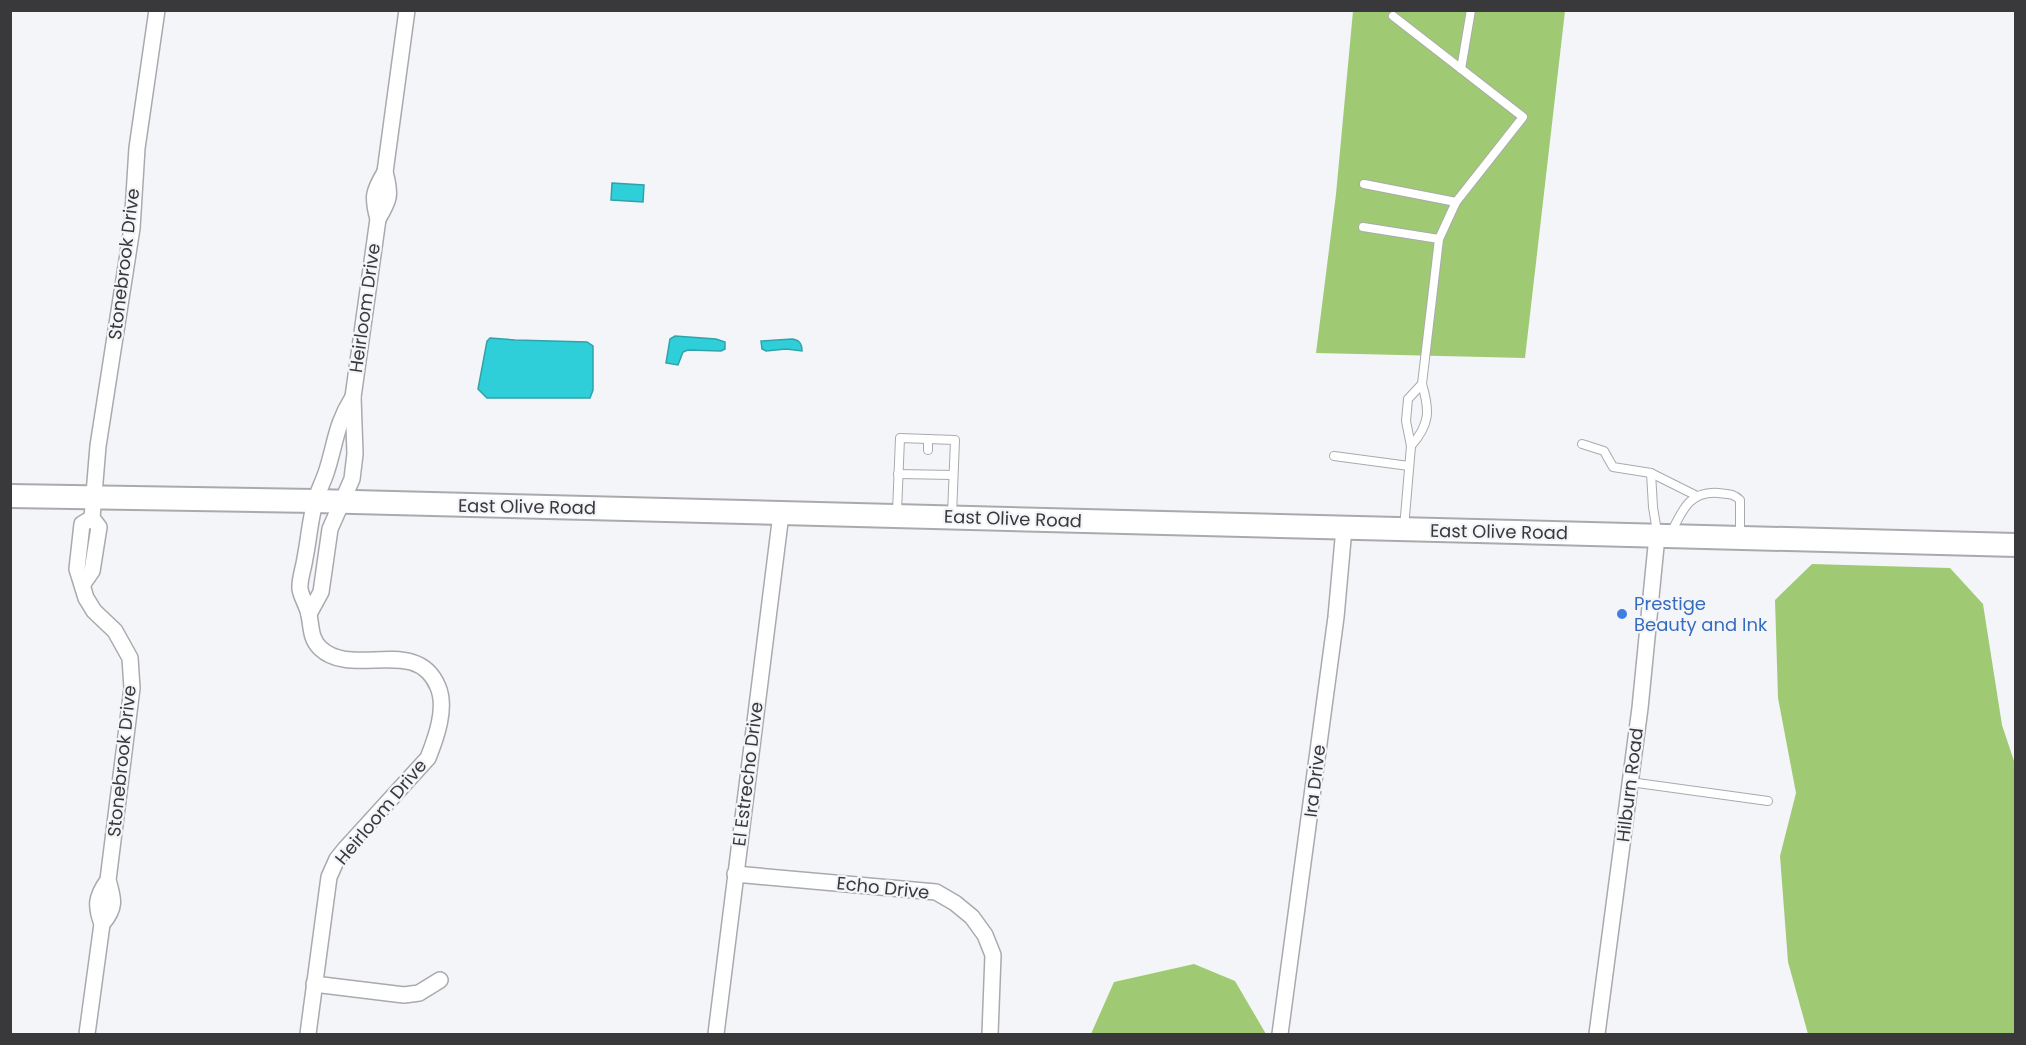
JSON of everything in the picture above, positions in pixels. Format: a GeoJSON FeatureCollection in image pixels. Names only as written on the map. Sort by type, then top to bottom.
{"type":"FeatureCollection","features":[{"type":"Feature","properties":{"kind":"street","name":"Stonebrook Drive"},"geometry":{"type":"LineString","coordinates":[[87,1035],[102,924],[112,913],[113,896],[108,880],[132,688],[130,658],[115,631],[94,611],[86,598],[83,584],[92,571],[99,527],[93,508],[98,446],[132,228],[137,148],[157,10]]}},
{"type":"Feature","properties":{"kind":"street","name":"Heirloom Drive"},"geometry":{"type":"LineString","coordinates":[[309,614],[321,592],[330,529],[352,479],[355,454],[353,397],[378,219],[389,201],[390,192],[385,172],[407,10]]}},
{"type":"Feature","properties":{"kind":"street","name":"Heirloom Drive"},"geometry":{"type":"LineString","coordinates":[[308,1035],[329,877],[337,859],[428,758],[435,740],[441,702],[440,690],[434,678],[424,668],[412,662],[340,659],[329,655],[313,638],[309,626],[309,614],[300,589],[315,501],[327,469],[337,428],[353,397]]}},
{"type":"Feature","properties":{"kind":"street","name":"East Olive Road"},"geometry":{"type":"LineString","coordinates":[[10,496],[93,508],[315,501],[2016,545]]}},
{"type":"Feature","properties":{"kind":"street","name":"El Estrecho Drive"},"geometry":{"type":"LineString","coordinates":[[716,1035],[781,514]]}},
{"type":"Feature","properties":{"kind":"street","name":"Ira Drive"},"geometry":{"type":"LineString","coordinates":[[1280,1035],[1336,617],[1344,528]]}},
{"type":"Feature","properties":{"kind":"street","name":"Hilburn Road"},"geometry":{"type":"LineString","coordinates":[[1597,1035],[1663,536]]}},
{"type":"Feature","properties":{"kind":"street","name":"Echo Drive"},"geometry":{"type":"LineString","coordinates":[[735,874],[936,892],[955,903],[972,917],[985,935],[993,955],[990,1035]]}},
{"type":"Feature","properties":{"kind":"street"},"geometry":{"type":"LineString","coordinates":[[315,984],[404,995],[419,993],[441,980]]}},
{"type":"Feature","properties":{"kind":"lane"},"geometry":{"type":"LineString","coordinates":[[1461,69],[1471,10]]}},
{"type":"Feature","properties":{"kind":"lane"},"geometry":{"type":"LineString","coordinates":[[1393,16],[1523,117],[1456,202],[1439,239],[1422,384],[1428,405],[1423,432],[1411,446]]}},
{"type":"Feature","properties":{"kind":"lane"},"geometry":{"type":"LineString","coordinates":[[1364,184],[1456,202]]}},
{"type":"Feature","properties":{"kind":"lane"},"geometry":{"type":"LineString","coordinates":[[1363,227],[1439,239]]}},
{"type":"Feature","properties":{"kind":"lane"},"geometry":{"type":"LineString","coordinates":[[1403,529],[1411,446],[1406,421],[1407,399],[1422,384]]}},
{"type":"Feature","properties":{"kind":"lane"},"geometry":{"type":"LineString","coordinates":[[896,517],[900,438],[955,440],[952,517]]}},
{"type":"Feature","properties":{"kind":"lane"},"geometry":{"type":"LineString","coordinates":[[928,439],[928,450]]}},
{"type":"Feature","properties":{"kind":"lane"},"geometry":{"type":"LineString","coordinates":[[1582,444],[1604,451],[1613,467],[1651,473],[1697,496]]}},
{"type":"Feature","properties":{"kind":"lane"},"geometry":{"type":"LineString","coordinates":[[1334,456],[1409,466]]}},
{"type":"Feature","properties":{"kind":"lane"},"geometry":{"type":"LineString","coordinates":[[927,474],[928,465]]}},
{"type":"Feature","properties":{"kind":"lane"},"geometry":{"type":"LineString","coordinates":[[1651,473],[1653,507],[1663,536]]}},
{"type":"Feature","properties":{"kind":"lane"},"geometry":{"type":"LineString","coordinates":[[898,474],[953,475]]}},
{"type":"Feature","properties":{"kind":"lane"},"geometry":{"type":"LineString","coordinates":[[1663,536],[1687,505],[1705,492],[1732,494],[1740,500],[1740,538]]}},
{"type":"Feature","properties":{"kind":"lane"},"geometry":{"type":"LineString","coordinates":[[1630,782],[1768,801]]}},
{"type":"Feature","properties":{"kind":"green space"},"geometry":{"type":"Polygon","coordinates":[[[1353,11],[1565,11],[1525,358],[1316,353],[1336,194],[1353,11]]]}},
{"type":"Feature","properties":{"kind":"green space"},"geometry":{"type":"Polygon","coordinates":[[[1812,564],[1950,568],[1983,604],[2002,725],[2015,764],[2015,1034],[1808,1034],[1788,962],[1780,856],[1796,793],[1778,698],[1775,600],[1812,564]]]}},
{"type":"Feature","properties":{"kind":"green space"},"geometry":{"type":"Polygon","coordinates":[[[1194,964],[1235,981],[1266,1034],[1091,1034],[1114,982],[1194,964]]]}},
{"type":"Feature","properties":{"kind":"water"},"geometry":{"type":"Polygon","coordinates":[[[612,183],[644,185],[643,202],[611,200],[612,183]]]}},
{"type":"Feature","properties":{"kind":"water"},"geometry":{"type":"Polygon","coordinates":[[[675,336],[716,339],[725,342],[725,349],[721,351],[688,350],[683,352],[678,365],[666,363],[670,339],[675,336]]]}},
{"type":"Feature","properties":{"kind":"water"},"geometry":{"type":"Polygon","coordinates":[[[490,338],[587,342],[593,346],[593,390],[590,398],[487,398],[478,389],[487,341],[490,338]]]}},
{"type":"Feature","properties":{"kind":"water"},"geometry":{"type":"Polygon","coordinates":[[[792,339],[800,342],[802,351],[762,349],[761,341],[792,339]]]}},
{"type":"Feature","properties":{"kind":"place","name":"Prestige Beauty and Ink"},"geometry":{"type":"Point","coordinates":[1622,614]}}]}
